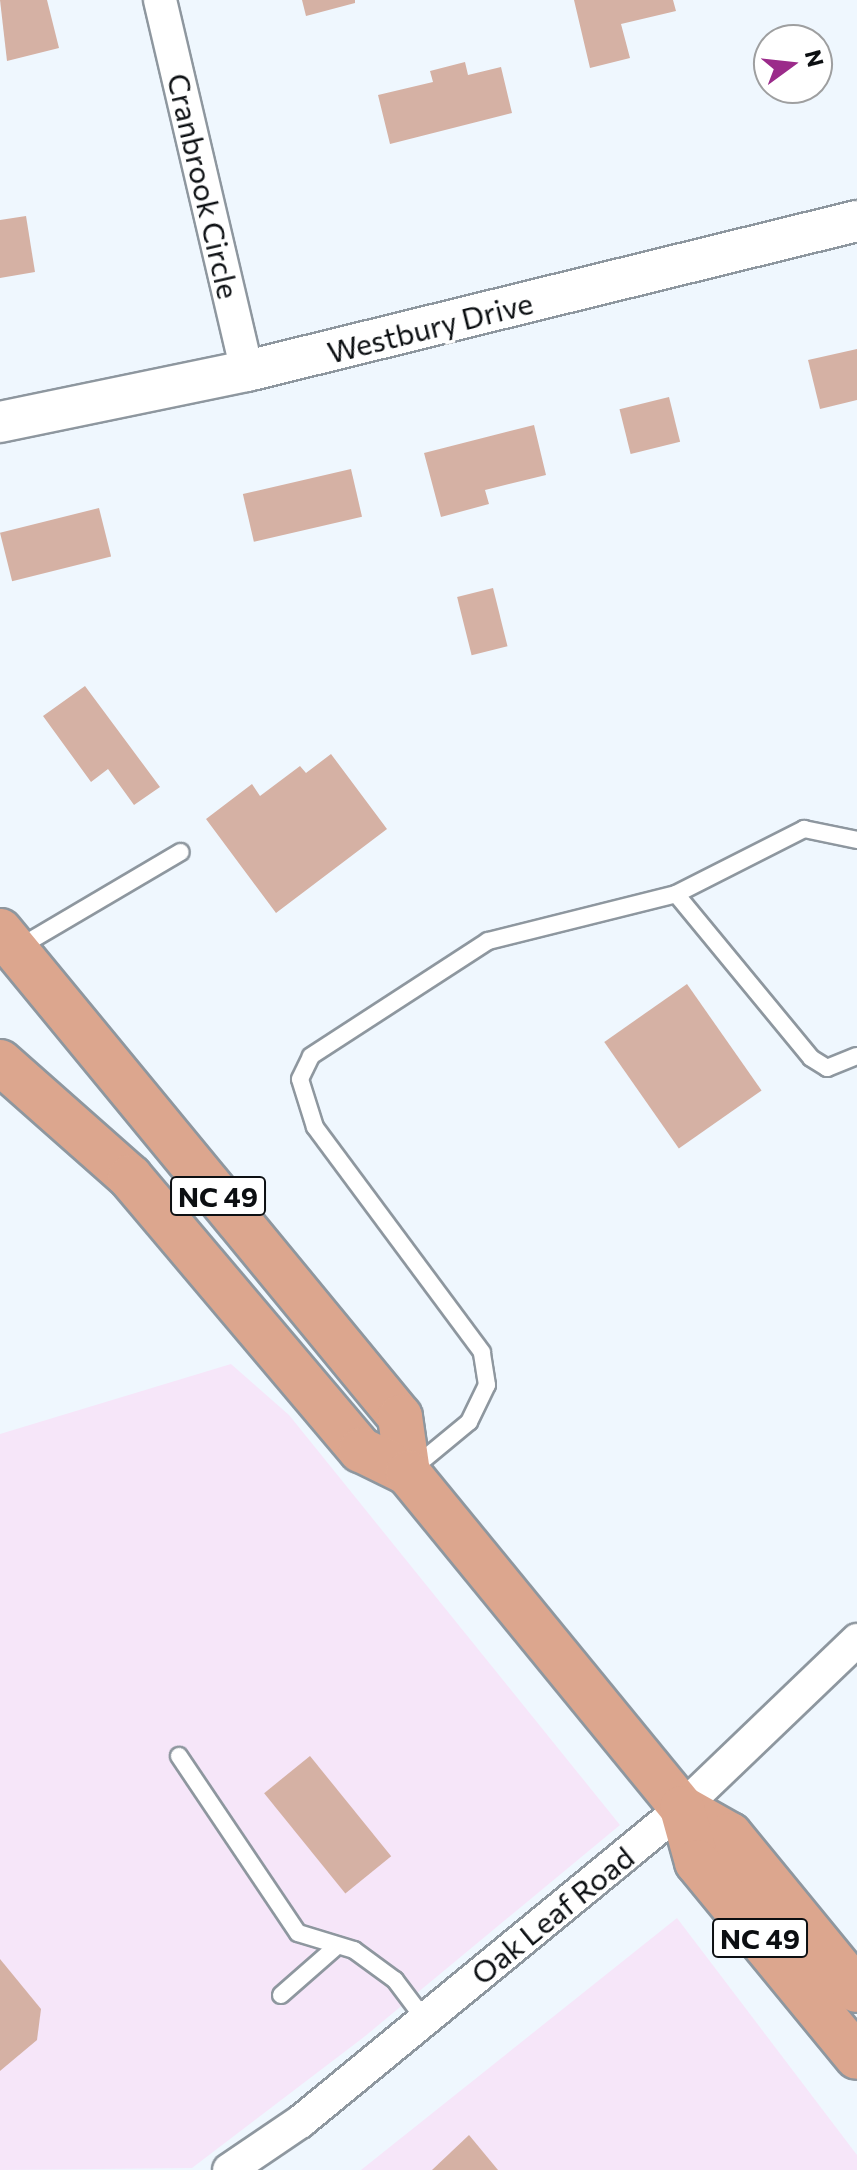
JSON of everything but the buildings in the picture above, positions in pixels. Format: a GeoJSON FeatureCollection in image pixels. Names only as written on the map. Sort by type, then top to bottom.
{"type":"FeatureCollection","features":[{"type":"Feature","properties":{"kind":"main road","name":"NC 49"},"geometry":{"type":"LineString","coordinates":[[8,940],[400,1417],[408,1473]]}},
{"type":"Feature","properties":{"kind":"main road","name":"NC 49"},"geometry":{"type":"LineString","coordinates":[[0,1062],[130,1177],[361,1450],[408,1473],[682,1808],[730,1835],[857,1990]]}},
{"type":"Feature","properties":{"kind":"main road","name":"NC 49"},"geometry":{"type":"LineString","coordinates":[[682,1808],[697,1862],[857,2057]]}},
{"type":"Feature","properties":{"kind":"street","name":"Cranbrook Circle"},"geometry":{"type":"LineString","coordinates":[[160,0],[247,371]]}},
{"type":"Feature","properties":{"kind":"street","name":"Westbury Drive"},"geometry":{"type":"LineString","coordinates":[[0,422],[247,371],[857,221]]}},
{"type":"Feature","properties":{"kind":"street","name":"Oak Leaf Road"},"geometry":{"type":"LineString","coordinates":[[229,2170],[300,2122],[682,1808],[857,1640]]}},
{"type":"Feature","properties":{"kind":"lane"},"geometry":{"type":"LineString","coordinates":[[408,1473],[469,1422],[487,1385],[482,1352],[315,1127],[300,1079],[311,1056],[488,941],[676,894],[804,829],[828,829],[857,840]]}},
{"type":"Feature","properties":{"kind":"lane"},"geometry":{"type":"LineString","coordinates":[[8,940],[181,852]]}},
{"type":"Feature","properties":{"kind":"lane"},"geometry":{"type":"LineString","coordinates":[[676,894],[811,1058],[827,1068],[857,1056]]}},
{"type":"Feature","properties":{"kind":"lane"},"geometry":{"type":"LineString","coordinates":[[179,1756],[298,1933],[354,1950],[395,1980],[425,2020]]}},
{"type":"Feature","properties":{"kind":"lane"},"geometry":{"type":"LineString","coordinates":[[281,1995],[337,1946]]}},
{"type":"Feature","properties":{"kind":"shaded area"},"geometry":{"type":"Polygon","coordinates":[[[231,1364],[289,1415],[620,1825],[364,2037],[192,2168],[0,2170],[0,1434],[231,1364]]]}},
{"type":"Feature","properties":{"kind":"shaded area"},"geometry":{"type":"Polygon","coordinates":[[[677,1918],[857,2155],[857,2170],[361,2170],[677,1918]]]}}]}
